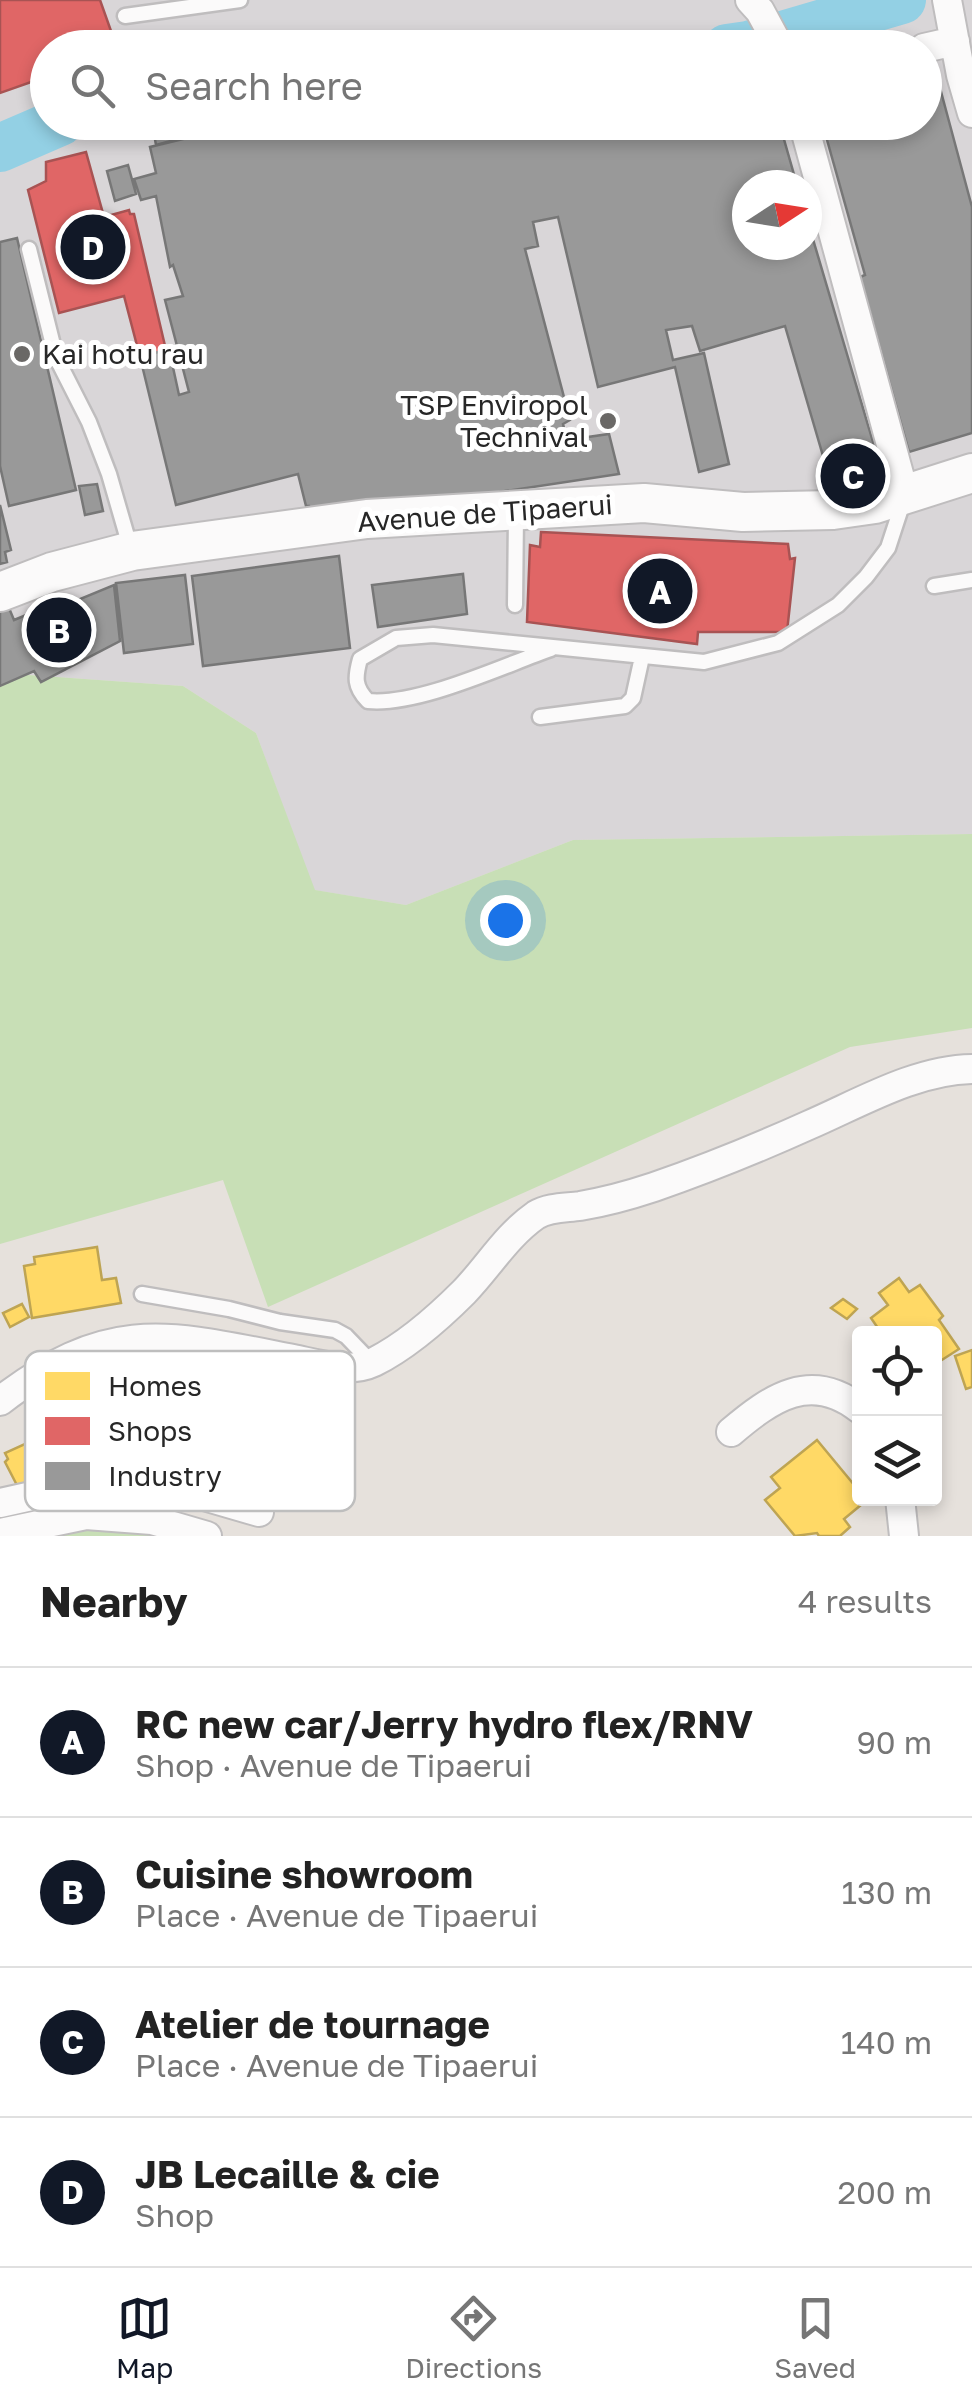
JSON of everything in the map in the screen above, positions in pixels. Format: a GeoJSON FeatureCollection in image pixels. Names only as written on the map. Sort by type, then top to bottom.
{"type":"FeatureCollection","features":[{"type":"Feature","properties":{"kind":"main road","name":"Avenue de Tipaerui"},"geometry":{"type":"LineString","coordinates":[[0,592],[52,572],[132,551],[367,519],[644,503],[743,512],[833,510],[875,504],[972,474]]}},
{"type":"Feature","properties":{"kind":"street"},"geometry":{"type":"LineString","coordinates":[[750,0],[770,30]]}},
{"type":"Feature","properties":{"kind":"street"},"geometry":{"type":"LineString","coordinates":[[948,4],[972,114]]}},
{"type":"Feature","properties":{"kind":"street"},"geometry":{"type":"LineString","coordinates":[[942,44],[955,41]]}},
{"type":"Feature","properties":{"kind":"street"},"geometry":{"type":"LineString","coordinates":[[809,140],[905,496]]}},
{"type":"Feature","properties":{"kind":"street"},"geometry":{"type":"LineString","coordinates":[[355,1366],[372,1363],[416,1333],[464,1291],[506,1240],[542,1212],[652,1188],[894,1088],[951,1069],[972,1069]]}},
{"type":"Feature","properties":{"kind":"street"},"geometry":{"type":"LineString","coordinates":[[82,1351],[104,1343],[153,1336],[253,1351]]}},
{"type":"Feature","properties":{"kind":"street"},"geometry":{"type":"LineString","coordinates":[[0,1400],[25,1383]]}},
{"type":"Feature","properties":{"kind":"street"},"geometry":{"type":"LineString","coordinates":[[731,1432],[766,1402],[820,1388],[852,1402]]}},
{"type":"Feature","properties":{"kind":"street"},"geometry":{"type":"LineString","coordinates":[[0,1503],[25,1497]]}},
{"type":"Feature","properties":{"kind":"street"},"geometry":{"type":"LineString","coordinates":[[901,1506],[904,1536]]}},
{"type":"Feature","properties":{"kind":"street"},"geometry":{"type":"LineString","coordinates":[[0,1533],[86,1516],[152,1520],[207,1536]]}},
{"type":"Feature","properties":{"kind":"lane"},"geometry":{"type":"LineString","coordinates":[[124,16],[240,0]]}},
{"type":"Feature","properties":{"kind":"lane"},"geometry":{"type":"LineString","coordinates":[[29,249],[56,357],[110,474],[132,551]]}},
{"type":"Feature","properties":{"kind":"lane"},"geometry":{"type":"LineString","coordinates":[[551,648],[414,696],[368,701],[358,692],[360,660],[396,638],[434,635],[704,662],[778,644],[838,605],[866,577],[888,548],[905,496]]}},
{"type":"Feature","properties":{"kind":"lane"},"geometry":{"type":"LineString","coordinates":[[515,605],[516,509]]}},
{"type":"Feature","properties":{"kind":"lane"},"geometry":{"type":"LineString","coordinates":[[934,586],[972,580]]}},
{"type":"Feature","properties":{"kind":"lane"},"geometry":{"type":"LineString","coordinates":[[540,717],[625,706],[633,698],[642,656]]}},
{"type":"Feature","properties":{"kind":"lane"},"geometry":{"type":"LineString","coordinates":[[142,1294],[335,1330],[372,1363]]}},
{"type":"Feature","properties":{"kind":"shaded area"},"geometry":{"type":"Polygon","coordinates":[[[0,0],[972,0],[972,834],[573,840],[406,905],[314,890],[256,733],[183,686],[0,673],[0,0]]]}},
{"type":"Feature","properties":{"kind":"green space"},"geometry":{"type":"Polygon","coordinates":[[[0,673],[183,686],[256,733],[315,890],[406,905],[573,840],[972,834],[972,1028],[850,1047],[268,1307],[223,1180],[0,1244],[0,673]]]}},
{"type":"Feature","properties":{"kind":"green space"},"geometry":{"type":"Polygon","coordinates":[[[79,1522],[196,1536],[41,1536],[79,1522]]]}},
{"type":"Feature","properties":{"kind":"building: Homes"},"geometry":{"type":"Polygon","coordinates":[[[97,1247],[102,1280],[116,1278],[121,1303],[32,1318],[24,1266],[35,1264],[34,1257],[97,1247]]]}},
{"type":"Feature","properties":{"kind":"building: Homes"},"geometry":{"type":"Polygon","coordinates":[[[899,1278],[909,1292],[920,1285],[943,1316],[939,1320],[959,1349],[942,1360],[942,1326],[876,1326],[871,1318],[888,1305],[879,1293],[899,1278]]]}},
{"type":"Feature","properties":{"kind":"building: Homes"},"geometry":{"type":"Polygon","coordinates":[[[843,1299],[857,1309],[847,1319],[831,1308],[843,1299]]]}},
{"type":"Feature","properties":{"kind":"building: Homes"},"geometry":{"type":"Polygon","coordinates":[[[22,1304],[29,1317],[10,1327],[3,1313],[22,1304]]]}},
{"type":"Feature","properties":{"kind":"building: Homes"},"geometry":{"type":"Polygon","coordinates":[[[972,1350],[972,1387],[966,1389],[955,1356],[972,1350]]]}},
{"type":"Feature","properties":{"kind":"building: Homes"},"geometry":{"type":"Polygon","coordinates":[[[817,1440],[852,1482],[852,1506],[860,1506],[844,1519],[850,1527],[840,1536],[795,1536],[765,1500],[780,1488],[771,1477],[817,1440]]]}},
{"type":"Feature","properties":{"kind":"building: Homes"},"geometry":{"type":"Polygon","coordinates":[[[25,1444],[25,1494],[22,1495],[5,1462],[5,1453],[25,1444]]]}},
{"type":"Feature","properties":{"kind":"building: Shops"},"geometry":{"type":"Polygon","coordinates":[[[0,0],[100,0],[111,30],[30,30],[30,82],[0,93],[0,0]]]}},
{"type":"Feature","properties":{"kind":"building: Shops"},"geometry":{"type":"Polygon","coordinates":[[[86,152],[104,217],[129,210],[134,214],[166,350],[140,357],[124,296],[59,313],[28,190],[46,181],[46,162],[86,152]]]}},
{"type":"Feature","properties":{"kind":"building: Shops"},"geometry":{"type":"Polygon","coordinates":[[[541,532],[788,544],[790,559],[795,558],[787,632],[698,632],[697,644],[527,622],[530,545],[540,547],[541,532]]]}},
{"type":"Feature","properties":{"kind":"building: Industry"},"geometry":{"type":"Polygon","coordinates":[[[942,95],[972,207],[972,433],[909,452],[860,277],[865,275],[827,140],[942,140],[942,95]]]}},
{"type":"Feature","properties":{"kind":"building: Industry"},"geometry":{"type":"Polygon","coordinates":[[[179,140],[784,140],[793,170],[732,170],[732,260],[819,260],[878,459],[828,473],[785,326],[700,351],[692,326],[666,330],[673,360],[704,353],[729,464],[699,472],[675,367],[598,387],[558,217],[533,222],[538,246],[525,249],[570,420],[563,424],[567,440],[609,434],[619,474],[499,492],[311,511],[306,506],[298,474],[176,505],[140,357],[169,349],[179,395],[189,392],[165,300],[183,296],[173,265],[170,267],[156,196],[141,200],[134,179],[156,173],[150,147],[179,140]]]}},
{"type":"Feature","properties":{"kind":"building: Industry"},"geometry":{"type":"Polygon","coordinates":[[[128,165],[136,194],[115,201],[107,171],[128,165]]]}},
{"type":"Feature","properties":{"kind":"building: Industry","name":"Kai hotu rau"},"geometry":{"type":"Polygon","coordinates":[[[17,238],[76,490],[9,506],[0,466],[0,242],[17,238]]]}},
{"type":"Feature","properties":{"kind":"building: Industry"},"geometry":{"type":"Polygon","coordinates":[[[871,461],[879,478],[832,488],[828,473],[871,461]]]}},
{"type":"Feature","properties":{"kind":"building: Industry"},"geometry":{"type":"Polygon","coordinates":[[[97,484],[103,511],[85,515],[79,486],[97,484]]]}},
{"type":"Feature","properties":{"kind":"building: Industry"},"geometry":{"type":"Polygon","coordinates":[[[0,505],[11,550],[5,552],[7,562],[0,564],[0,505]]]}},
{"type":"Feature","properties":{"kind":"building: Industry"},"geometry":{"type":"Polygon","coordinates":[[[339,556],[350,648],[203,666],[192,576],[339,556]]]}},
{"type":"Feature","properties":{"kind":"building: Industry"},"geometry":{"type":"Polygon","coordinates":[[[463,574],[467,614],[378,627],[372,585],[463,574]]]}},
{"type":"Feature","properties":{"kind":"building: Industry"},"geometry":{"type":"Polygon","coordinates":[[[185,575],[193,644],[124,653],[116,583],[185,575]]]}},
{"type":"Feature","properties":{"kind":"building: Industry"},"geometry":{"type":"Polygon","coordinates":[[[114,585],[120,641],[41,682],[34,671],[0,686],[0,611],[9,608],[14,620],[58,602],[61,607],[114,585]]]}},
{"type":"Feature","properties":{"kind":"waterway"},"geometry":{"type":"LineString","coordinates":[[799,30],[902,0]]}},
{"type":"Feature","properties":{"kind":"waterway"},"geometry":{"type":"LineString","coordinates":[[0,148],[30,135]]}},
{"type":"Feature","properties":{"kind":"place","name":"JB Lecaille & cie"},"geometry":{"type":"Point","coordinates":[93,247]}},
{"type":"Feature","properties":{"kind":"place","name":"Kai hotu rau"},"geometry":{"type":"Point","coordinates":[22,354]}},
{"type":"Feature","properties":{"kind":"place","name":"TSP Enviropol Technival"},"geometry":{"type":"Point","coordinates":[608,421]}},
{"type":"Feature","properties":{"kind":"place","name":"Atelier de tournage"},"geometry":{"type":"Point","coordinates":[853,476]}},
{"type":"Feature","properties":{"kind":"place","name":"RC new car/Jerry hydro flex/RNV"},"geometry":{"type":"Point","coordinates":[660,591]}},
{"type":"Feature","properties":{"kind":"place","name":"Cuisine showroom"},"geometry":{"type":"Point","coordinates":[59,630]}}]}
